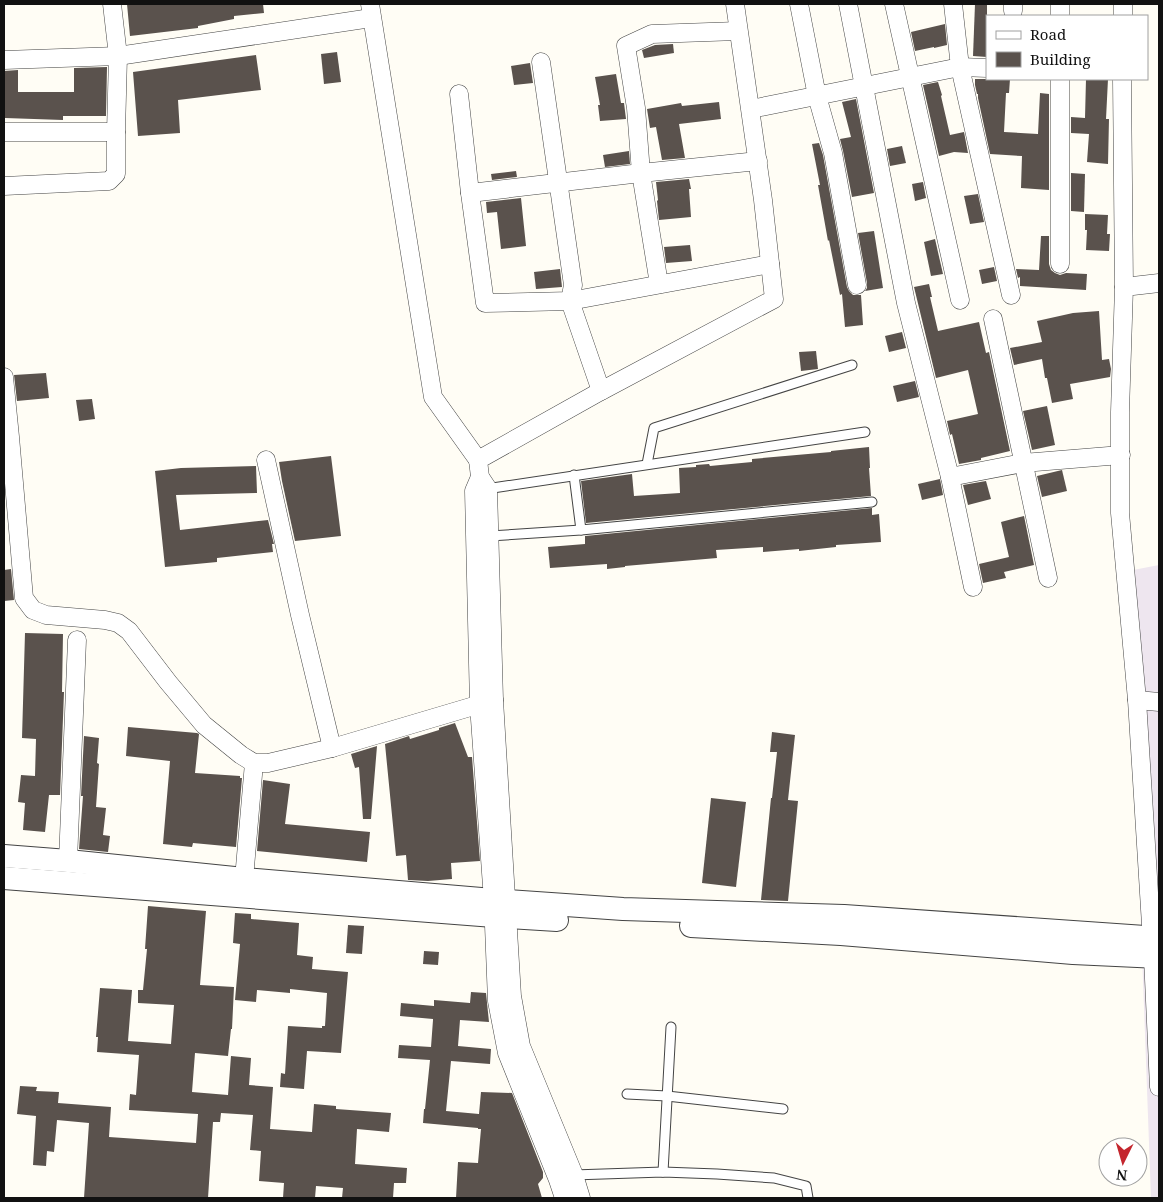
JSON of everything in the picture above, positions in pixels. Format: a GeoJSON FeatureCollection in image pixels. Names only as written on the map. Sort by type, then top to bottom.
{"type":"FeatureCollection","features":[{"type":"Feature","properties":{"kind":"street"},"geometry":{"type":"LineString","coordinates":[[4,186],[109,182],[116,174],[118,56],[112,4]]}},
{"type":"Feature","properties":{"kind":"street"},"geometry":{"type":"LineString","coordinates":[[480,480],[600,392],[774,299],[758,161],[735,4]]}},
{"type":"Feature","properties":{"kind":"street"},"geometry":{"type":"LineString","coordinates":[[799,4],[817,96],[833,153],[857,285]]}},
{"type":"Feature","properties":{"kind":"street"},"geometry":{"type":"LineString","coordinates":[[848,4],[906,303],[950,477],[973,587]]}},
{"type":"Feature","properties":{"kind":"street"},"geometry":{"type":"LineString","coordinates":[[894,4],[960,300]]}},
{"type":"Feature","properties":{"kind":"street"},"geometry":{"type":"LineString","coordinates":[[953,4],[960,67],[1012,295]]}},
{"type":"Feature","properties":{"kind":"street"},"geometry":{"type":"LineString","coordinates":[[4,60],[118,56],[370,11],[433,396],[480,480],[490,536],[486,703]]}},
{"type":"Feature","properties":{"kind":"street"},"geometry":{"type":"LineString","coordinates":[[659,284],[641,173],[636,108],[626,46],[652,34],[738,31]]}},
{"type":"Feature","properties":{"kind":"street"},"geometry":{"type":"LineString","coordinates":[[541,62],[573,285],[570,300],[600,392]]}},
{"type":"Feature","properties":{"kind":"street"},"geometry":{"type":"LineString","coordinates":[[751,109],[960,67],[986,68]]}},
{"type":"Feature","properties":{"kind":"street"},"geometry":{"type":"LineString","coordinates":[[1060,80],[1060,264]]}},
{"type":"Feature","properties":{"kind":"street"},"geometry":{"type":"LineString","coordinates":[[1122,80],[1124,287],[1120,412],[1120,513],[1156,947],[1159,1087]]}},
{"type":"Feature","properties":{"kind":"street"},"geometry":{"type":"LineString","coordinates":[[459,94],[484,303],[570,300],[770,264]]}},
{"type":"Feature","properties":{"kind":"street"},"geometry":{"type":"LineString","coordinates":[[4,132],[116,132]]}},
{"type":"Feature","properties":{"kind":"street"},"geometry":{"type":"LineString","coordinates":[[470,193],[758,161]]}},
{"type":"Feature","properties":{"kind":"street"},"geometry":{"type":"LineString","coordinates":[[1124,287],[1159,283]]}},
{"type":"Feature","properties":{"kind":"street"},"geometry":{"type":"LineString","coordinates":[[994,319],[1048,578]]}},
{"type":"Feature","properties":{"kind":"street"},"geometry":{"type":"LineString","coordinates":[[4,377],[24,598],[33,610],[46,616],[105,620],[118,623],[129,631],[204,725],[241,755],[254,763],[268,762],[332,748],[486,703]]}},
{"type":"Feature","properties":{"kind":"street"},"geometry":{"type":"LineString","coordinates":[[950,477],[1023,463],[1120,455]]}},
{"type":"Feature","properties":{"kind":"street"},"geometry":{"type":"LineString","coordinates":[[266,460],[332,748]]}},
{"type":"Feature","properties":{"kind":"street"},"geometry":{"type":"LineString","coordinates":[[480,480],[486,703],[500,909],[512,996],[521,1046],[566,1178],[581,1198]]}},
{"type":"Feature","properties":{"kind":"street"},"geometry":{"type":"LineString","coordinates":[[68,861],[77,640]]}},
{"type":"Feature","properties":{"kind":"street"},"geometry":{"type":"LineString","coordinates":[[1137,700],[1159,702]]}},
{"type":"Feature","properties":{"kind":"street"},"geometry":{"type":"LineString","coordinates":[[244,879],[254,763]]}},
{"type":"Feature","properties":{"kind":"street"},"geometry":{"type":"LineString","coordinates":[[4,856],[244,879],[500,909]]}},
{"type":"Feature","properties":{"kind":"street"},"geometry":{"type":"LineString","coordinates":[[4,878],[500,909],[623,909],[844,916],[1156,947]]}},
{"type":"Feature","properties":{"kind":"street"},"geometry":{"type":"LineString","coordinates":[[564,1198],[566,1178]]}},
{"type":"Feature","properties":{"kind":"lane"},"geometry":{"type":"LineString","coordinates":[[647,464],[654,428],[852,365]]}},
{"type":"Feature","properties":{"kind":"lane"},"geometry":{"type":"LineString","coordinates":[[480,480],[574,476],[864,432]]}},
{"type":"Feature","properties":{"kind":"lane"},"geometry":{"type":"LineString","coordinates":[[574,476],[581,530]]}},
{"type":"Feature","properties":{"kind":"lane"},"geometry":{"type":"LineString","coordinates":[[490,536],[581,530],[872,502]]}},
{"type":"Feature","properties":{"kind":"lane"},"geometry":{"type":"LineString","coordinates":[[663,1172],[671,1027]]}},
{"type":"Feature","properties":{"kind":"lane"},"geometry":{"type":"LineString","coordinates":[[627,1094],[667,1096],[783,1110]]}},
{"type":"Feature","properties":{"kind":"lane"},"geometry":{"type":"LineString","coordinates":[[566,1178],[663,1172],[774,1178],[806,1186],[808,1198]]}},
{"type":"Feature","properties":{"kind":"shaded area"},"geometry":{"type":"Polygon","coordinates":[[[1159,565],[1159,1198],[1151,1198],[1128,571],[1159,565]]]}},
{"type":"Feature","properties":{"kind":"building"},"geometry":{"type":"Polygon","coordinates":[[[127,4],[263,4],[264,13],[234,16],[234,19],[198,26],[198,28],[130,36],[127,4]]]}},
{"type":"Feature","properties":{"kind":"building"},"geometry":{"type":"Polygon","coordinates":[[[975,4],[987,4],[986,57],[973,56],[975,4]]]}},
{"type":"Feature","properties":{"kind":"building"},"geometry":{"type":"Polygon","coordinates":[[[945,24],[947,45],[915,51],[911,32],[945,24]]]}},
{"type":"Feature","properties":{"kind":"building"},"geometry":{"type":"Polygon","coordinates":[[[673,44],[674,53],[644,58],[642,50],[655,45],[673,44]]]}},
{"type":"Feature","properties":{"kind":"building"},"geometry":{"type":"Polygon","coordinates":[[[337,52],[341,82],[324,84],[321,54],[337,52]]]}},
{"type":"Feature","properties":{"kind":"building"},"geometry":{"type":"Polygon","coordinates":[[[256,55],[261,90],[178,100],[180,133],[138,136],[133,72],[256,55]]]}},
{"type":"Feature","properties":{"kind":"building"},"geometry":{"type":"Polygon","coordinates":[[[530,63],[533,83],[514,85],[511,66],[530,63]]]}},
{"type":"Feature","properties":{"kind":"building"},"geometry":{"type":"Polygon","coordinates":[[[107,67],[106,116],[63,116],[63,120],[5,118],[4,71],[18,70],[18,92],[74,92],[74,68],[107,67]]]}},
{"type":"Feature","properties":{"kind":"building"},"geometry":{"type":"Polygon","coordinates":[[[616,74],[621,103],[624,103],[626,119],[600,121],[598,105],[600,105],[595,77],[616,74]]]}},
{"type":"Feature","properties":{"kind":"building"},"geometry":{"type":"Polygon","coordinates":[[[975,79],[1010,80],[1009,93],[1006,93],[1004,132],[1038,134],[1040,93],[1049,94],[1049,190],[1021,188],[1022,156],[990,154],[975,79]]]}},
{"type":"Feature","properties":{"kind":"building"},"geometry":{"type":"Polygon","coordinates":[[[1086,80],[1108,80],[1106,119],[1109,119],[1108,164],[1087,162],[1089,134],[1071,133],[1071,117],[1085,118],[1086,80]]]}},
{"type":"Feature","properties":{"kind":"building"},"geometry":{"type":"Polygon","coordinates":[[[938,82],[950,135],[964,132],[968,153],[954,152],[939,156],[923,85],[938,82]]]}},
{"type":"Feature","properties":{"kind":"building"},"geometry":{"type":"Polygon","coordinates":[[[856,99],[874,193],[852,197],[840,139],[851,137],[842,102],[856,99]]]}},
{"type":"Feature","properties":{"kind":"building"},"geometry":{"type":"Polygon","coordinates":[[[719,102],[721,119],[679,124],[685,158],[662,160],[656,127],[650,128],[647,109],[681,103],[682,106],[719,102]]]}},
{"type":"Feature","properties":{"kind":"building"},"geometry":{"type":"Polygon","coordinates":[[[819,143],[823,155],[847,287],[853,295],[861,295],[863,325],[845,327],[842,294],[840,295],[828,241],[812,144],[819,143]]]}},
{"type":"Feature","properties":{"kind":"building"},"geometry":{"type":"Polygon","coordinates":[[[902,146],[906,163],[890,166],[887,149],[902,146]]]}},
{"type":"Feature","properties":{"kind":"building"},"geometry":{"type":"Polygon","coordinates":[[[629,151],[630,164],[605,167],[603,155],[629,151]]]}},
{"type":"Feature","properties":{"kind":"building"},"geometry":{"type":"Polygon","coordinates":[[[516,171],[517,177],[492,180],[491,174],[516,171]]]}},
{"type":"Feature","properties":{"kind":"building"},"geometry":{"type":"Polygon","coordinates":[[[1071,173],[1085,174],[1084,212],[1071,211],[1071,173]]]}},
{"type":"Feature","properties":{"kind":"building"},"geometry":{"type":"Polygon","coordinates":[[[689,179],[691,217],[659,220],[656,182],[689,179]]]}},
{"type":"Feature","properties":{"kind":"building"},"geometry":{"type":"Polygon","coordinates":[[[923,182],[926,198],[915,201],[912,184],[923,182]]]}},
{"type":"Feature","properties":{"kind":"building"},"geometry":{"type":"Polygon","coordinates":[[[978,194],[984,222],[970,224],[964,196],[978,194]]]}},
{"type":"Feature","properties":{"kind":"building"},"geometry":{"type":"Polygon","coordinates":[[[521,198],[526,246],[501,249],[497,212],[487,213],[486,202],[521,198]]]}},
{"type":"Feature","properties":{"kind":"building"},"geometry":{"type":"Polygon","coordinates":[[[1085,214],[1108,215],[1107,234],[1110,234],[1109,251],[1086,250],[1087,230],[1085,230],[1085,214]]]}},
{"type":"Feature","properties":{"kind":"building"},"geometry":{"type":"Polygon","coordinates":[[[874,231],[883,288],[865,291],[867,283],[858,233],[874,231]]]}},
{"type":"Feature","properties":{"kind":"building"},"geometry":{"type":"Polygon","coordinates":[[[1041,236],[1049,236],[1049,264],[1051,270],[1060,275],[1066,273],[1087,274],[1086,290],[1020,286],[1020,277],[1018,278],[1016,269],[1039,270],[1041,236]]]}},
{"type":"Feature","properties":{"kind":"building"},"geometry":{"type":"Polygon","coordinates":[[[935,239],[943,274],[931,276],[924,242],[935,239]]]}},
{"type":"Feature","properties":{"kind":"building"},"geometry":{"type":"Polygon","coordinates":[[[690,245],[692,261],[666,263],[664,247],[690,245]]]}},
{"type":"Feature","properties":{"kind":"building"},"geometry":{"type":"Polygon","coordinates":[[[994,267],[997,281],[982,284],[979,270],[994,267]]]}},
{"type":"Feature","properties":{"kind":"building"},"geometry":{"type":"Polygon","coordinates":[[[560,269],[562,287],[536,289],[534,272],[560,269]]]}},
{"type":"Feature","properties":{"kind":"building"},"geometry":{"type":"Polygon","coordinates":[[[929,284],[938,331],[979,322],[986,353],[989,352],[1010,451],[981,458],[981,460],[959,464],[947,421],[978,414],[968,370],[936,378],[914,287],[929,284]]]}},
{"type":"Feature","properties":{"kind":"building"},"geometry":{"type":"Polygon","coordinates":[[[1099,311],[1102,360],[1109,359],[1110,377],[1070,384],[1073,399],[1052,403],[1042,359],[1014,365],[1010,348],[1042,342],[1037,321],[1073,313],[1099,311]]]}},
{"type":"Feature","properties":{"kind":"building"},"geometry":{"type":"Polygon","coordinates":[[[902,332],[906,348],[889,352],[885,336],[902,332]]]}},
{"type":"Feature","properties":{"kind":"building"},"geometry":{"type":"Polygon","coordinates":[[[816,351],[818,369],[801,371],[799,352],[816,351]]]}},
{"type":"Feature","properties":{"kind":"building"},"geometry":{"type":"Polygon","coordinates":[[[46,373],[49,398],[17,401],[14,375],[46,373]]]}},
{"type":"Feature","properties":{"kind":"building"},"geometry":{"type":"Polygon","coordinates":[[[915,381],[919,397],[897,402],[893,386],[915,381]]]}},
{"type":"Feature","properties":{"kind":"building"},"geometry":{"type":"Polygon","coordinates":[[[92,399],[95,419],[79,421],[76,400],[92,399]]]}},
{"type":"Feature","properties":{"kind":"building"},"geometry":{"type":"Polygon","coordinates":[[[1047,406],[1055,445],[1032,450],[1023,411],[1047,406]]]}},
{"type":"Feature","properties":{"kind":"building"},"geometry":{"type":"Polygon","coordinates":[[[869,447],[871,496],[586,523],[581,481],[632,474],[634,496],[680,493],[679,468],[696,467],[696,465],[709,464],[710,466],[752,462],[752,459],[869,447]]]}},
{"type":"Feature","properties":{"kind":"building"},"geometry":{"type":"Polygon","coordinates":[[[331,456],[341,536],[295,541],[279,462],[331,456]]]}},
{"type":"Feature","properties":{"kind":"building"},"geometry":{"type":"Polygon","coordinates":[[[256,466],[257,493],[176,495],[180,530],[268,520],[274,544],[272,544],[273,552],[217,558],[217,562],[165,567],[155,471],[181,468],[256,466]]]}},
{"type":"Feature","properties":{"kind":"building"},"geometry":{"type":"Polygon","coordinates":[[[1062,470],[1067,491],[1042,497],[1037,476],[1062,470]]]}},
{"type":"Feature","properties":{"kind":"building"},"geometry":{"type":"Polygon","coordinates":[[[940,479],[943,495],[922,500],[918,484],[940,479]]]}},
{"type":"Feature","properties":{"kind":"building"},"geometry":{"type":"Polygon","coordinates":[[[986,481],[991,499],[968,505],[963,485],[986,481]]]}},
{"type":"Feature","properties":{"kind":"building"},"geometry":{"type":"Polygon","coordinates":[[[872,508],[872,515],[879,514],[881,542],[836,545],[836,547],[799,551],[799,549],[763,552],[763,547],[716,550],[717,558],[607,569],[607,564],[550,568],[548,547],[585,544],[585,536],[872,508]]]}},
{"type":"Feature","properties":{"kind":"building"},"geometry":{"type":"Polygon","coordinates":[[[1024,516],[1034,565],[1004,572],[1006,578],[983,583],[979,564],[1009,557],[1001,522],[1024,516]]]}},
{"type":"Feature","properties":{"kind":"building"},"geometry":{"type":"Polygon","coordinates":[[[11,569],[14,600],[4,601],[4,570],[11,569]]]}},
{"type":"Feature","properties":{"kind":"building"},"geometry":{"type":"Polygon","coordinates":[[[25,633],[63,634],[62,692],[64,692],[60,795],[49,795],[45,832],[23,830],[25,803],[18,802],[21,775],[35,776],[36,739],[22,738],[25,633]]]}},
{"type":"Feature","properties":{"kind":"building"},"geometry":{"type":"Polygon","coordinates":[[[455,723],[468,757],[472,757],[480,861],[451,863],[452,879],[408,880],[406,855],[396,856],[385,744],[409,736],[410,739],[455,723]]]}},
{"type":"Feature","properties":{"kind":"building"},"geometry":{"type":"Polygon","coordinates":[[[128,727],[197,733],[199,734],[195,773],[240,776],[242,778],[236,847],[193,843],[192,847],[163,844],[170,761],[126,756],[128,727]]]}},
{"type":"Feature","properties":{"kind":"building"},"geometry":{"type":"Polygon","coordinates":[[[772,732],[795,735],[788,800],[798,801],[788,901],[761,900],[777,752],[770,752],[772,732]]]}},
{"type":"Feature","properties":{"kind":"building"},"geometry":{"type":"Polygon","coordinates":[[[84,736],[99,738],[96,807],[106,808],[103,835],[110,836],[108,852],[79,849],[83,796],[81,796],[84,736]]]}},
{"type":"Feature","properties":{"kind":"building"},"geometry":{"type":"Polygon","coordinates":[[[377,746],[371,819],[363,819],[359,767],[355,768],[351,754],[377,746]]]}},
{"type":"Feature","properties":{"kind":"building"},"geometry":{"type":"Polygon","coordinates":[[[263,780],[290,784],[285,824],[370,832],[367,862],[257,851],[263,780]]]}},
{"type":"Feature","properties":{"kind":"building"},"geometry":{"type":"Polygon","coordinates":[[[711,798],[746,802],[736,887],[702,883],[711,798]]]}},
{"type":"Feature","properties":{"kind":"building"},"geometry":{"type":"Polygon","coordinates":[[[148,906],[206,911],[200,985],[234,987],[232,1029],[228,1056],[195,1053],[192,1092],[228,1095],[231,1056],[251,1058],[249,1085],[273,1087],[270,1129],[312,1132],[314,1104],[336,1106],[336,1109],[391,1113],[389,1132],[357,1129],[355,1164],[407,1168],[406,1183],[394,1183],[393,1198],[342,1198],[343,1188],[316,1186],[315,1198],[283,1198],[284,1183],[259,1181],[261,1151],[250,1150],[253,1115],[221,1113],[220,1122],[213,1122],[208,1198],[84,1198],[89,1123],[57,1120],[54,1152],[47,1151],[46,1166],[33,1165],[36,1116],[17,1114],[20,1086],[37,1087],[36,1091],[59,1092],[58,1103],[111,1107],[109,1137],[196,1143],[198,1114],[129,1110],[130,1094],[136,1095],[139,1055],[97,1052],[98,1037],[96,1037],[100,988],[132,990],[128,1041],[171,1044],[174,1005],[138,1003],[138,990],[143,990],[147,949],[145,949],[148,906]]]}},
{"type":"Feature","properties":{"kind":"building"},"geometry":{"type":"Polygon","coordinates":[[[235,913],[251,914],[251,919],[299,923],[297,955],[313,957],[312,969],[348,972],[341,1053],[307,1051],[304,1089],[280,1087],[281,1073],[285,1074],[288,1026],[322,1028],[322,1026],[325,1026],[327,993],[290,989],[290,993],[257,990],[256,1002],[235,1000],[240,944],[233,943],[235,913]]]}},
{"type":"Feature","properties":{"kind":"building"},"geometry":{"type":"Polygon","coordinates":[[[348,925],[364,926],[362,954],[346,953],[348,925]]]}},
{"type":"Feature","properties":{"kind":"building"},"geometry":{"type":"Polygon","coordinates":[[[424,951],[439,952],[438,965],[423,964],[424,951]]]}},
{"type":"Feature","properties":{"kind":"building"},"geometry":{"type":"Polygon","coordinates":[[[471,992],[486,993],[489,1022],[460,1020],[458,1046],[491,1049],[490,1064],[451,1061],[446,1111],[479,1114],[481,1092],[512,1093],[543,1172],[543,1178],[538,1184],[542,1198],[456,1198],[458,1162],[478,1163],[481,1129],[423,1123],[430,1060],[398,1058],[399,1045],[431,1047],[433,1020],[400,1016],[401,1003],[434,1006],[434,1000],[470,1003],[471,992]]]}}]}
